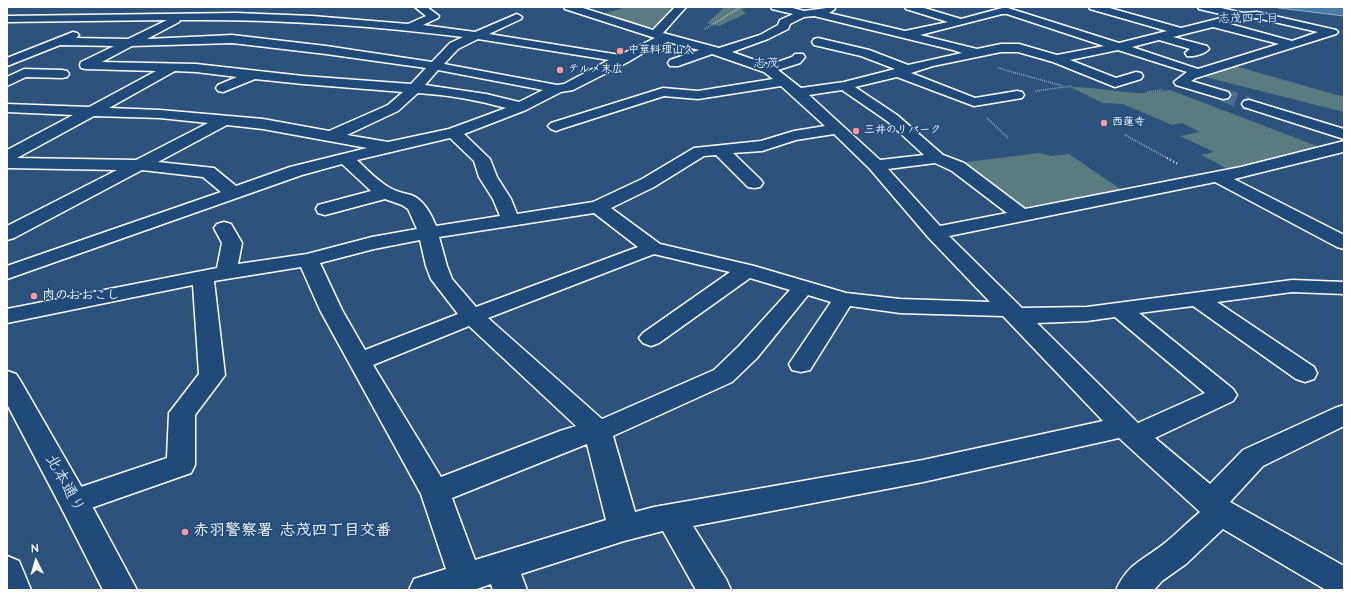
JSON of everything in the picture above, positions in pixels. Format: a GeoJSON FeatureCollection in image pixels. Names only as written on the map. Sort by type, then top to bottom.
{"type":"FeatureCollection","features":[{"type":"Feature","properties":{"kind":"main road"},"geometry":{"type":"LineString","coordinates":[[21,30],[92,7]]}},
{"type":"Feature","properties":{"kind":"main road"},"geometry":{"type":"LineString","coordinates":[[7,62],[146,7]]}},
{"type":"Feature","properties":{"kind":"main road"},"geometry":{"type":"LineString","coordinates":[[7,157],[284,7]]}},
{"type":"Feature","properties":{"kind":"main road"},"geometry":{"type":"LineString","coordinates":[[398,36],[434,16],[420,7]]}},
{"type":"Feature","properties":{"kind":"main road"},"geometry":{"type":"LineString","coordinates":[[569,7],[715,51],[769,69],[798,93],[876,165],[935,233],[1129,431],[1216,507],[1344,583]]}},
{"type":"Feature","properties":{"kind":"main road"},"geometry":{"type":"LineString","coordinates":[[7,274],[296,171],[389,147],[453,133],[527,104],[556,89],[568,87],[646,46],[668,38],[681,7]]}},
{"type":"Feature","properties":{"kind":"main road"},"geometry":{"type":"LineString","coordinates":[[776,7],[957,47],[978,54]]}},
{"type":"Feature","properties":{"kind":"main road"},"geometry":{"type":"LineString","coordinates":[[674,63],[764,37],[784,27],[784,22],[834,7]]}},
{"type":"Feature","properties":{"kind":"main road"},"geometry":{"type":"LineString","coordinates":[[915,10],[939,8],[938,7]]}},
{"type":"Feature","properties":{"kind":"main road"},"geometry":{"type":"LineString","coordinates":[[1094,7],[1181,31]]}},
{"type":"Feature","properties":{"kind":"main road"},"geometry":{"type":"LineString","coordinates":[[1203,7],[1310,16]]}},
{"type":"Feature","properties":{"kind":"main road"},"geometry":{"type":"LineString","coordinates":[[277,44],[300,32],[333,10]]}},
{"type":"Feature","properties":{"kind":"main road"},"geometry":{"type":"LineString","coordinates":[[915,10],[960,22]]}},
{"type":"Feature","properties":{"kind":"main road"},"geometry":{"type":"LineString","coordinates":[[904,35],[1002,11],[1008,11],[1196,71]]}},
{"type":"Feature","properties":{"kind":"main road"},"geometry":{"type":"LineString","coordinates":[[1057,59],[1161,37],[1213,23],[1240,11],[1338,34]]}},
{"type":"Feature","properties":{"kind":"main road"},"geometry":{"type":"LineString","coordinates":[[369,24],[385,15]]}},
{"type":"Feature","properties":{"kind":"main road"},"geometry":{"type":"LineString","coordinates":[[7,19],[266,17],[319,20],[413,28],[624,58]]}},
{"type":"Feature","properties":{"kind":"main road"},"geometry":{"type":"LineString","coordinates":[[332,136],[393,108],[414,89],[454,46],[517,17]]}},
{"type":"Feature","properties":{"kind":"main road"},"geometry":{"type":"LineString","coordinates":[[180,18],[86,65],[174,66],[323,81],[438,90],[553,108],[577,119]]}},
{"type":"Feature","properties":{"kind":"main road"},"geometry":{"type":"LineString","coordinates":[[1213,23],[1291,44]]}},
{"type":"Feature","properties":{"kind":"main road"},"geometry":{"type":"LineString","coordinates":[[1223,95],[1181,82],[1196,71],[1291,44],[1338,34]]}},
{"type":"Feature","properties":{"kind":"main road"},"geometry":{"type":"LineString","coordinates":[[1161,37],[1203,49],[1191,53]]}},
{"type":"Feature","properties":{"kind":"main road"},"geometry":{"type":"LineString","coordinates":[[58,41],[130,43],[224,39],[277,44],[434,66],[556,89]]}},
{"type":"Feature","properties":{"kind":"main road"},"geometry":{"type":"LineString","coordinates":[[818,42],[865,53],[903,72],[974,102],[1017,95]]}},
{"type":"Feature","properties":{"kind":"main road"},"geometry":{"type":"LineString","coordinates":[[323,81],[378,47]]}},
{"type":"Feature","properties":{"kind":"main road"},"geometry":{"type":"LineString","coordinates":[[798,93],[844,86],[1001,48],[1019,48],[1057,59],[1115,83],[1136,76]]}},
{"type":"Feature","properties":{"kind":"main road"},"geometry":{"type":"LineString","coordinates":[[895,53],[926,65]]}},
{"type":"Feature","properties":{"kind":"main road"},"geometry":{"type":"LineString","coordinates":[[769,69],[796,60],[799,57]]}},
{"type":"Feature","properties":{"kind":"main road"},"geometry":{"type":"LineString","coordinates":[[223,88],[272,65]]}},
{"type":"Feature","properties":{"kind":"main road"},"geometry":{"type":"LineString","coordinates":[[863,70],[880,78]]}},
{"type":"Feature","properties":{"kind":"main road"},"geometry":{"type":"LineString","coordinates":[[7,82],[24,73],[62,74]]}},
{"type":"Feature","properties":{"kind":"main road"},"geometry":{"type":"LineString","coordinates":[[556,126],[663,92],[698,95],[784,81]]}},
{"type":"Feature","properties":{"kind":"main road"},"geometry":{"type":"LineString","coordinates":[[844,86],[892,118],[937,158],[958,167],[1022,216]]}},
{"type":"Feature","properties":{"kind":"main road"},"geometry":{"type":"LineString","coordinates":[[1249,104],[1342,145]]}},
{"type":"Feature","properties":{"kind":"main road"},"geometry":{"type":"LineString","coordinates":[[7,108],[160,114],[225,120],[263,124],[389,147]]}},
{"type":"Feature","properties":{"kind":"main road"},"geometry":{"type":"LineString","coordinates":[[7,234],[225,120]]}},
{"type":"Feature","properties":{"kind":"main road"},"geometry":{"type":"LineString","coordinates":[[7,316],[214,275],[308,260],[372,244],[428,233],[510,219],[598,207],[648,183],[700,151],[762,146],[794,136],[837,129]]}},
{"type":"Feature","properties":{"kind":"main road"},"geometry":{"type":"LineString","coordinates":[[453,133],[482,159],[488,177],[502,199],[510,219]]}},
{"type":"Feature","properties":{"kind":"main road"},"geometry":{"type":"LineString","coordinates":[[935,233],[1210,177],[1242,172],[1342,145]]}},
{"type":"Feature","properties":{"kind":"main road"},"geometry":{"type":"LineString","coordinates":[[720,149],[754,183]]}},
{"type":"Feature","properties":{"kind":"main road"},"geometry":{"type":"LineString","coordinates":[[345,158],[368,182],[386,193],[413,203],[418,209],[428,233],[439,275],[458,300],[473,317],[598,431],[624,528]]}},
{"type":"Feature","properties":{"kind":"main road"},"geometry":{"type":"LineString","coordinates":[[876,165],[937,158]]}},
{"type":"Feature","properties":{"kind":"main road"},"geometry":{"type":"LineString","coordinates":[[7,163],[140,165],[208,172],[234,193]]}},
{"type":"Feature","properties":{"kind":"main road"},"geometry":{"type":"LineString","coordinates":[[1210,177],[1344,243]]}},
{"type":"Feature","properties":{"kind":"main road"},"geometry":{"type":"LineString","coordinates":[[325,209],[386,193]]}},
{"type":"Feature","properties":{"kind":"main road"},"geometry":{"type":"LineString","coordinates":[[598,207],[653,248],[747,270],[803,288],[844,299],[900,306],[1012,312],[1031,316],[1087,314],[1269,288],[1292,286],[1344,288]]}},
{"type":"Feature","properties":{"kind":"main road"},"geometry":{"type":"LineString","coordinates":[[74,502],[181,465],[182,412],[212,375],[214,275],[232,243],[224,228]]}},
{"type":"Feature","properties":{"kind":"main road"},"geometry":{"type":"LineString","coordinates":[[359,361],[653,248]]}},
{"type":"Feature","properties":{"kind":"main road"},"geometry":{"type":"LineString","coordinates":[[308,260],[331,310],[435,492],[465,577]]}},
{"type":"Feature","properties":{"kind":"main road"},"geometry":{"type":"LineString","coordinates":[[651,338],[747,270]]}},
{"type":"Feature","properties":{"kind":"main road"},"geometry":{"type":"LineString","coordinates":[[435,492],[570,438],[598,431],[723,376],[748,352],[803,288]]}},
{"type":"Feature","properties":{"kind":"main road"},"geometry":{"type":"LineString","coordinates":[[801,364],[844,299]]}},
{"type":"Feature","properties":{"kind":"main road"},"geometry":{"type":"LineString","coordinates":[[1198,299],[1305,373]]}},
{"type":"Feature","properties":{"kind":"main road"},"geometry":{"type":"LineString","coordinates":[[426,590],[465,577],[506,578],[624,528],[671,517],[923,471],[1129,431],[1224,395],[1121,310]]}},
{"type":"Feature","properties":{"kind":"main road","name":"北本通り"},"geometry":{"type":"LineString","coordinates":[[7,380],[120,590]]}},
{"type":"Feature","properties":{"kind":"main road"},"geometry":{"type":"LineString","coordinates":[[1133,590],[1150,571],[1175,554],[1216,507],[1252,458],[1344,415]]}},
{"type":"Feature","properties":{"kind":"main road"},"geometry":{"type":"LineString","coordinates":[[671,517],[714,590]]}},
{"type":"Feature","properties":{"kind":"main road"},"geometry":{"type":"LineString","coordinates":[[7,571],[14,590]]}},
{"type":"Feature","properties":{"kind":"path"},"geometry":{"type":"LineString","coordinates":[[668,38],[741,7]]}},
{"type":"Feature","properties":{"kind":"path"},"geometry":{"type":"LineString","coordinates":[[959,58],[1048,81],[1064,87]]}},
{"type":"Feature","properties":{"kind":"path"},"geometry":{"type":"LineString","coordinates":[[974,102],[980,112],[1008,138]]}},
{"type":"Feature","properties":{"kind":"path"},"geometry":{"type":"LineString","coordinates":[[1125,135],[1210,177]]}},
{"type":"Feature","properties":{"kind":"green space"},"geometry":{"type":"Polygon","coordinates":[[[627,7],[675,7],[663,18],[657,27],[645,27],[605,13],[627,7]]]}},
{"type":"Feature","properties":{"kind":"green space"},"geometry":{"type":"Polygon","coordinates":[[[725,7],[744,7],[742,11],[747,13],[719,26],[707,23],[725,7]]]}},
{"type":"Feature","properties":{"kind":"green space"},"geometry":{"type":"Polygon","coordinates":[[[1235,66],[1344,97],[1344,112],[1205,77],[1235,66]]]}},
{"type":"Feature","properties":{"kind":"green space"},"geometry":{"type":"Polygon","coordinates":[[[1070,87],[1083,87],[1133,93],[1170,90],[1325,149],[1230,170],[1201,155],[1214,152],[1180,136],[1200,132],[1182,123],[1172,125],[1123,104],[1103,103],[1070,87]]]}},
{"type":"Feature","properties":{"kind":"green space"},"geometry":{"type":"Polygon","coordinates":[[[1039,153],[1051,156],[1069,154],[1122,190],[1019,208],[959,163],[1039,153]]]}},
{"type":"Feature","properties":{"kind":"water"},"geometry":{"type":"Polygon","coordinates":[[[1274,7],[1344,7],[1344,16],[1279,8],[1274,7]]]}},
{"type":"Feature","properties":{"kind":"tunnel"},"geometry":{"type":"LineString","coordinates":[[1223,95],[1249,104]]}},
{"type":"Feature","properties":{"kind":"place","name":"中華料理山久"},"geometry":{"type":"Point","coordinates":[620,51]}},
{"type":"Feature","properties":{"kind":"place","name":"テルメ末広"},"geometry":{"type":"Point","coordinates":[560,70]}},
{"type":"Feature","properties":{"kind":"place","name":"西蓮寺"},"geometry":{"type":"Point","coordinates":[1104,123]}},
{"type":"Feature","properties":{"kind":"place","name":"三井のリパーク"},"geometry":{"type":"Point","coordinates":[856,131]}},
{"type":"Feature","properties":{"kind":"place","name":"肉のおおこし"},"geometry":{"type":"Point","coordinates":[34,296]}},
{"type":"Feature","properties":{"kind":"place","name":"赤羽警察署 志茂四丁目交番"},"geometry":{"type":"Point","coordinates":[185,532]}},
{"type":"Feature","properties":{"kind":"district","name":"志茂四丁目"},"geometry":{"type":"Point","coordinates":[1248,19]}},
{"type":"Feature","properties":{"kind":"district","name":"志茂"},"geometry":{"type":"Point","coordinates":[766,64]}}]}
